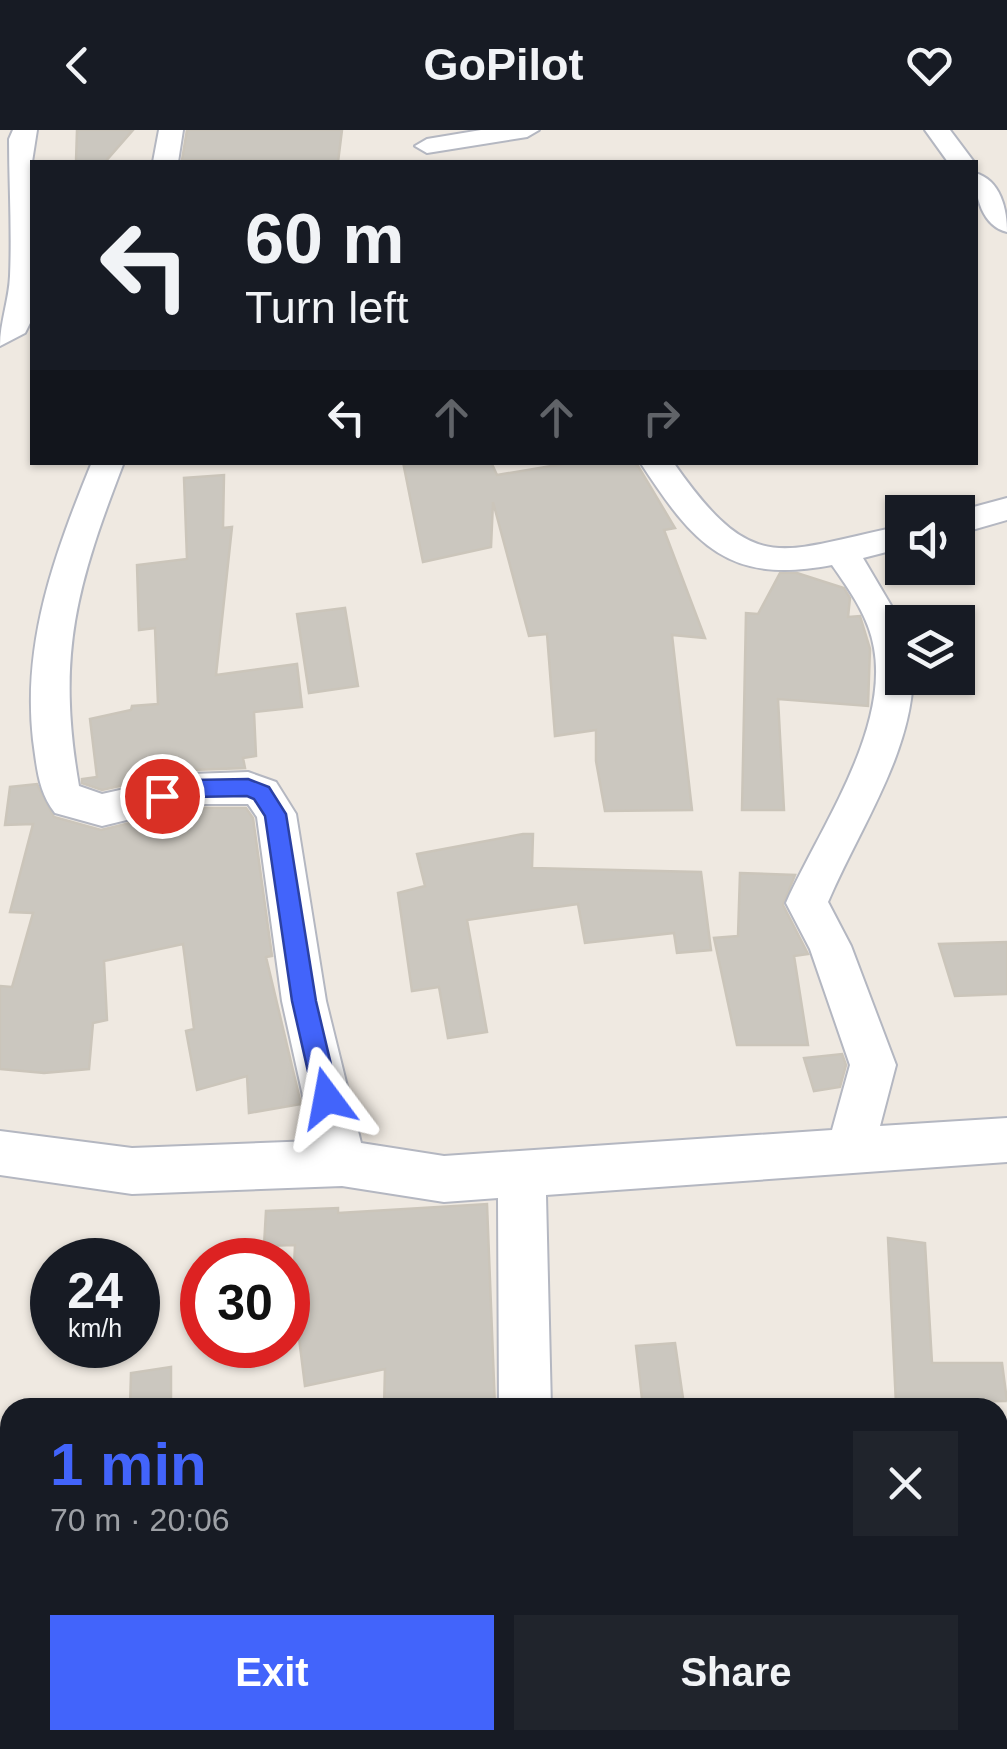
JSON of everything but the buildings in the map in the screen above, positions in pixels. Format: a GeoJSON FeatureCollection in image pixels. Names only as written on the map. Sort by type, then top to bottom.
{"type":"FeatureCollection","features":[{"type":"Feature","properties":{"kind":"street"},"geometry":{"type":"LineString","coordinates":[[0,337],[20,317],[24,278],[21,138],[25,130]]}},
{"type":"Feature","properties":{"kind":"street"},"geometry":{"type":"LineString","coordinates":[[166,160],[171,130]]}},
{"type":"Feature","properties":{"kind":"street"},"geometry":{"type":"LineString","coordinates":[[428,146],[527,130]]}},
{"type":"Feature","properties":{"kind":"street"},"geometry":{"type":"LineString","coordinates":[[937,130],[960,160]]}},
{"type":"Feature","properties":{"kind":"street"},"geometry":{"type":"LineString","coordinates":[[978,185],[1007,224]]}},
{"type":"Feature","properties":{"kind":"street"},"geometry":{"type":"LineString","coordinates":[[107,465],[74,549],[53,644],[49,674],[60,790],[69,802],[102,810],[192,788],[248,788],[262,793],[276,814],[304,1001],[342,1163]]}},
{"type":"Feature","properties":{"kind":"street"},"geometry":{"type":"LineString","coordinates":[[658,465],[712,536],[730,550],[751,558],[781,560],[885,540]]}},
{"type":"Feature","properties":{"kind":"street"},"geometry":{"type":"LineString","coordinates":[[975,518],[1007,509]]}},
{"type":"Feature","properties":{"kind":"street"},"geometry":{"type":"LineString","coordinates":[[840,551],[880,612],[893,654],[890,705],[878,751],[808,903],[830,946],[873,1065],[850,1151]]}},
{"type":"Feature","properties":{"kind":"street"},"geometry":{"type":"LineString","coordinates":[[0,1153],[132,1171],[342,1163],[444,1179],[1007,1140]]}},
{"type":"Feature","properties":{"kind":"street"},"geometry":{"type":"LineString","coordinates":[[522,1172],[525,1398]]}},
{"type":"Feature","properties":{"kind":"route"},"geometry":{"type":"LineString","coordinates":[[162,796],[192,788],[248,788],[262,793],[276,814],[304,1001],[327,1098]]}}]}
